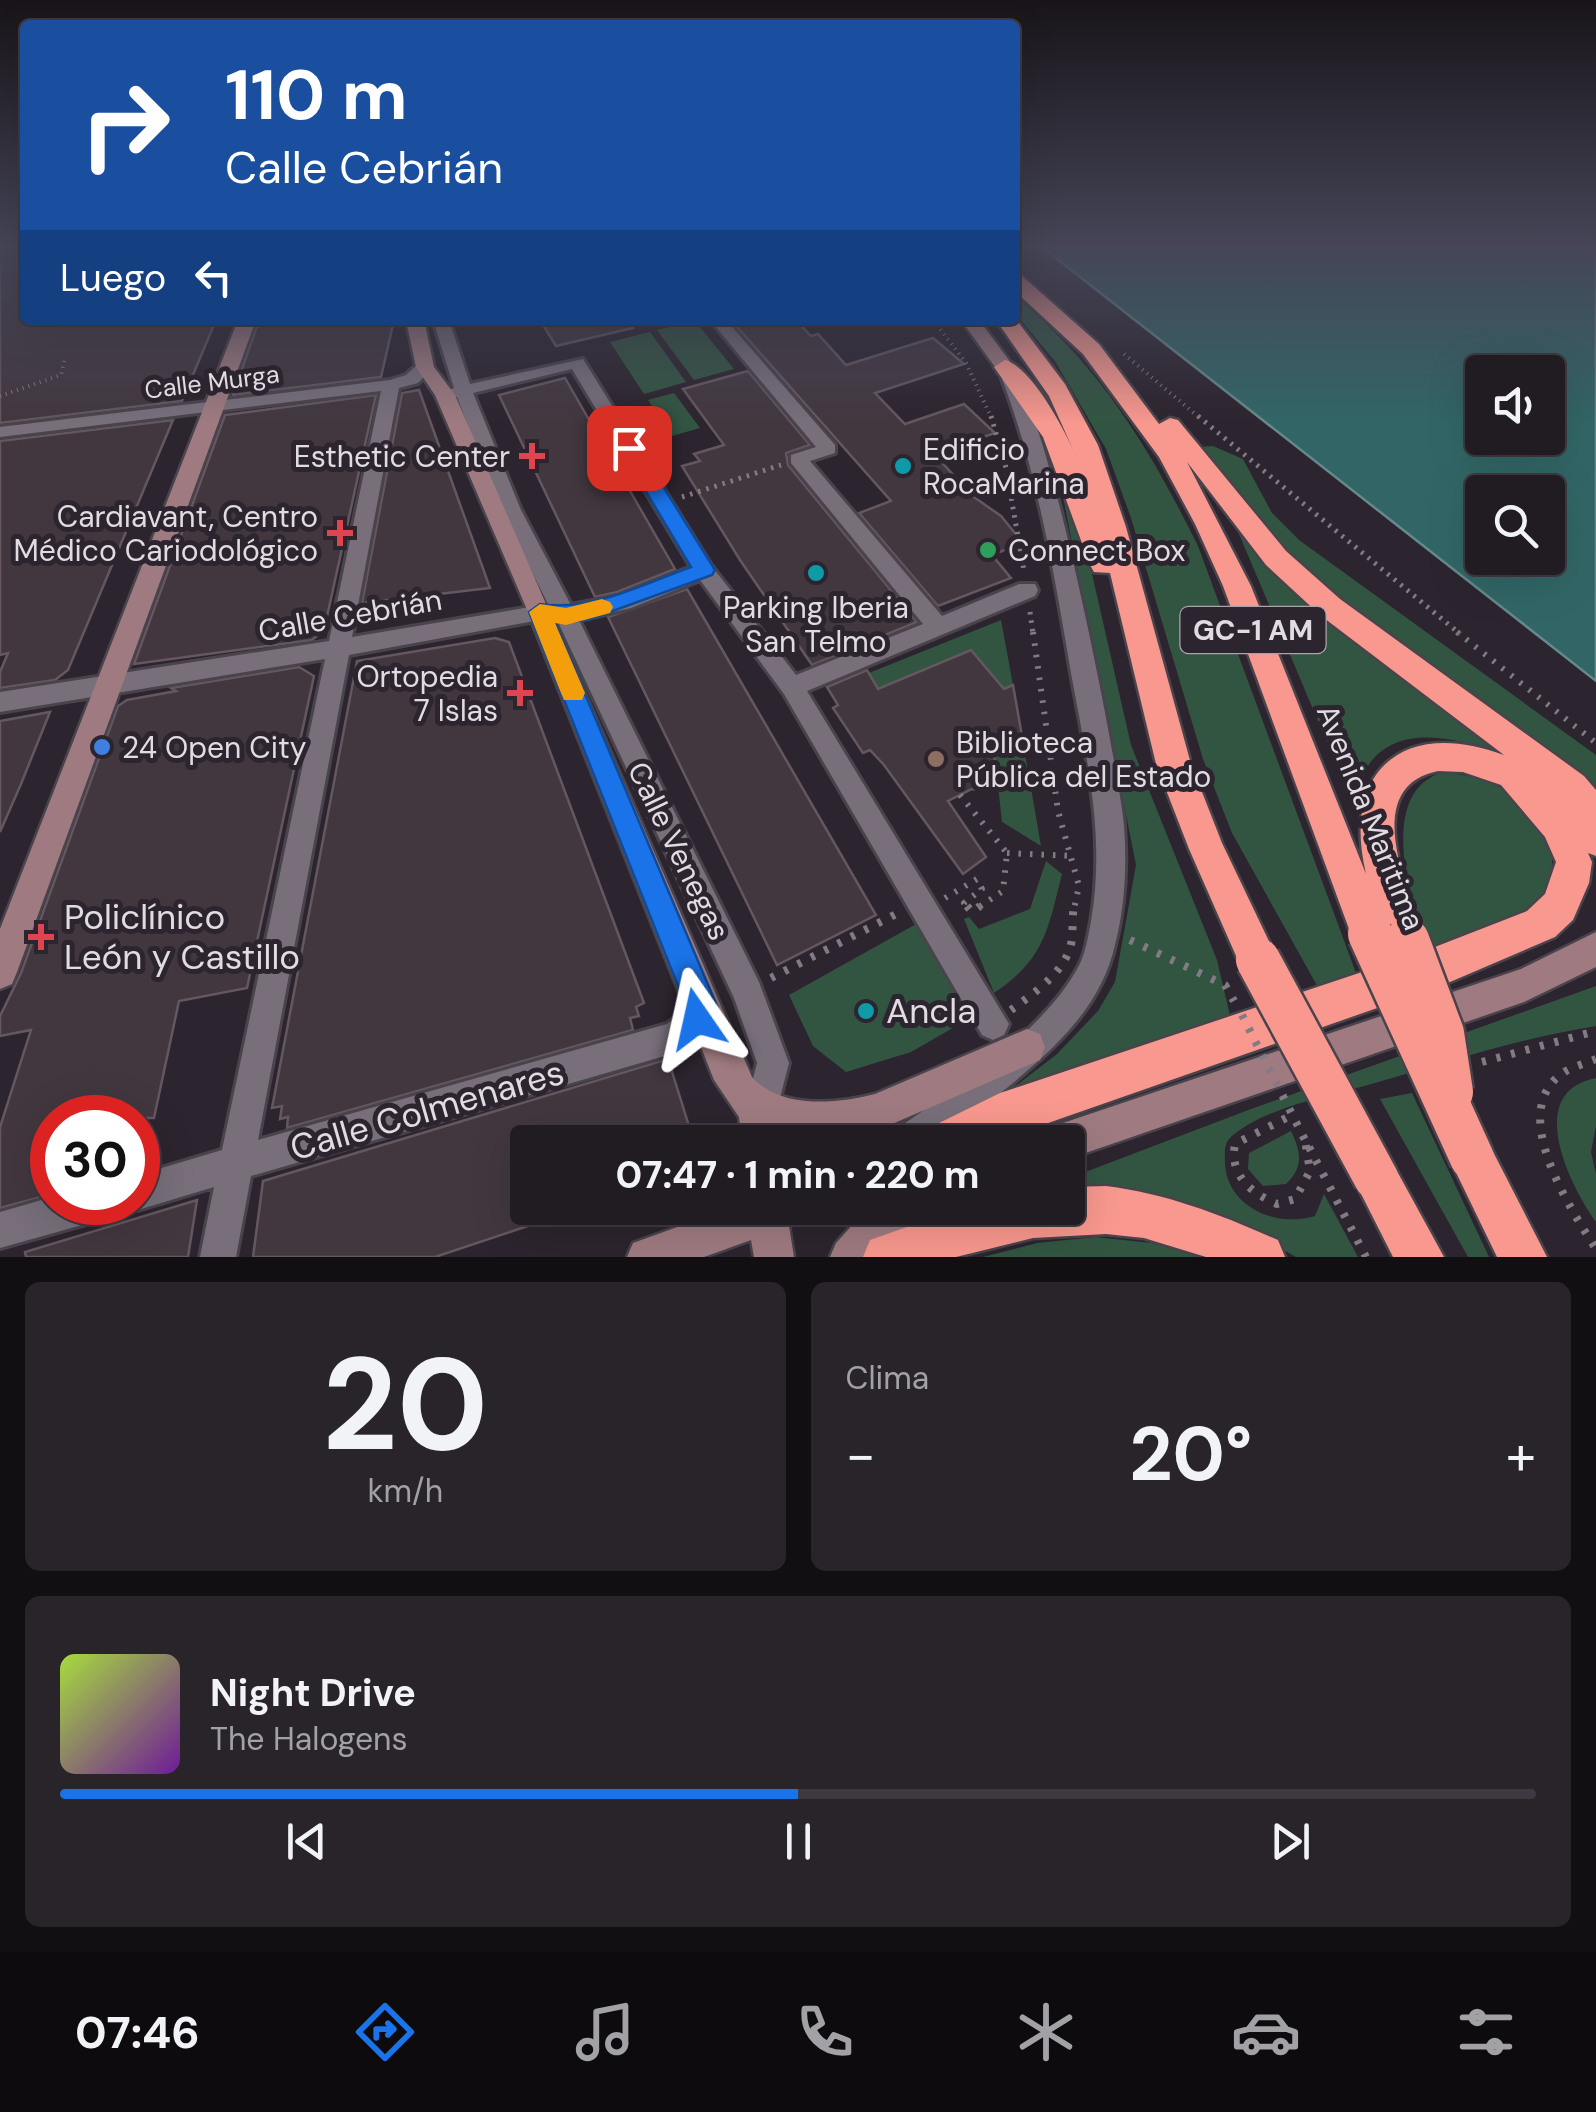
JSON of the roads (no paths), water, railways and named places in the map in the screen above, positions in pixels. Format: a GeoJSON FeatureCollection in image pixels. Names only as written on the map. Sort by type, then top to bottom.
{"type":"FeatureCollection","features":[{"type":"Feature","properties":{"kind":"highway","name":"Avenida Maritima"},"geometry":{"type":"LineString","coordinates":[[1050,307],[1105,348],[1208,524],[1389,937],[1463,1139],[1523,1257]]}},
{"type":"Feature","properties":{"kind":"highway","name":"GC-1 AM"},"geometry":{"type":"LineString","coordinates":[[1010,325],[1037,359],[1075,425],[1112,528],[1137,642],[1164,738],[1200,838],[1258,960],[1420,1257]]}},
{"type":"Feature","properties":{"kind":"highway"},"geometry":{"type":"LineString","coordinates":[[1105,348],[1276,558],[1387,652],[1572,788],[1596,815]]}},
{"type":"Feature","properties":{"kind":"highway"},"geometry":{"type":"LineString","coordinates":[[1005,367],[1034,397],[1063,448],[1094,540],[1137,642]]}},
{"type":"Feature","properties":{"kind":"highway"},"geometry":{"type":"LineString","coordinates":[[1389,937],[1377,825],[1380,797],[1392,775],[1432,756],[1481,761],[1513,774],[1596,839]]}},
{"type":"Feature","properties":{"kind":"highway"},"geometry":{"type":"LineString","coordinates":[[981,1125],[1000,1115],[1443,965],[1541,924],[1559,907],[1570,884],[1574,862],[1559,827],[1513,774]]}},
{"type":"Feature","properties":{"kind":"highway"},"geometry":{"type":"LineString","coordinates":[[887,1257],[1034,1213],[1080,1206],[1183,1224],[1261,1257]]}},
{"type":"Feature","properties":{"kind":"street"},"geometry":{"type":"LineString","coordinates":[[0,972],[244,325]]}},
{"type":"Feature","properties":{"kind":"street","name":"Calle Venegas"},"geometry":{"type":"LineString","coordinates":[[416,325],[425,368],[454,393]]}},
{"type":"Feature","properties":{"kind":"street","name":"Calle Venegas"},"geometry":{"type":"LineString","coordinates":[[443,325],[454,393],[553,614],[748,993],[774,1063],[759,1125]]}},
{"type":"Feature","properties":{"kind":"street"},"geometry":{"type":"LineString","coordinates":[[722,325],[828,450],[798,459],[939,627]]}},
{"type":"Feature","properties":{"kind":"street"},"geometry":{"type":"LineString","coordinates":[[929,1125],[1026,1048],[1074,1002],[1089,980],[1103,927],[1111,868],[1110,823],[1100,758],[1056,533],[1031,429],[1005,367],[974,325]]}},
{"type":"Feature","properties":{"kind":"street"},"geometry":{"type":"LineString","coordinates":[[454,393],[577,363],[704,570],[792,687],[993,1024]]}},
{"type":"Feature","properties":{"kind":"street","name":"Calle Murga"},"geometry":{"type":"LineString","coordinates":[[0,432],[391,385],[412,378],[425,368]]}},
{"type":"Feature","properties":{"kind":"street"},"geometry":{"type":"LineString","coordinates":[[218,1257],[391,385]]}},
{"type":"Feature","properties":{"kind":"street","name":"Calle Cebrián"},"geometry":{"type":"LineString","coordinates":[[0,702],[616,603],[704,570]]}},
{"type":"Feature","properties":{"kind":"street"},"geometry":{"type":"LineString","coordinates":[[792,687],[1027,590]]}},
{"type":"Feature","properties":{"kind":"street","name":"Calle Venegas"},"geometry":{"type":"LineString","coordinates":[[553,614],[702,1006],[727,1067],[758,1125]]}},
{"type":"Feature","properties":{"kind":"street"},"geometry":{"type":"LineString","coordinates":[[1085,1135],[1524,985],[1574,963],[1596,948]]}},
{"type":"Feature","properties":{"kind":"street","name":"Calle Colmenares"},"geometry":{"type":"LineString","coordinates":[[160,1186],[676,1037],[697,1019],[702,1006]]}},
{"type":"Feature","properties":{"kind":"street"},"geometry":{"type":"LineString","coordinates":[[766,1125],[806,1119],[849,1119],[876,1112],[1026,1048]]}},
{"type":"Feature","properties":{"kind":"street"},"geometry":{"type":"LineString","coordinates":[[0,1230],[30,1222]]}},
{"type":"Feature","properties":{"kind":"street"},"geometry":{"type":"LineString","coordinates":[[650,1257],[733,1225]]}},
{"type":"Feature","properties":{"kind":"street"},"geometry":{"type":"LineString","coordinates":[[773,1225],[774,1257]]}},
{"type":"Feature","properties":{"kind":"street"},"geometry":{"type":"LineString","coordinates":[[850,1257],[878,1225]]}},
{"type":"Feature","properties":{"kind":"place","name":"Esthetic Center"},"geometry":{"type":"Point","coordinates":[532,456]}},
{"type":"Feature","properties":{"kind":"place","name":"Edificio RocaMarina"},"geometry":{"type":"Point","coordinates":[903,466]}},
{"type":"Feature","properties":{"kind":"place","name":"Cardiavant, Centro Médico Cariodológico"},"geometry":{"type":"Point","coordinates":[340,533]}},
{"type":"Feature","properties":{"kind":"place","name":"Connect Box"},"geometry":{"type":"Point","coordinates":[988,550]}},
{"type":"Feature","properties":{"kind":"place","name":"Parking Iberia San Telmo"},"geometry":{"type":"Point","coordinates":[816,573]}},
{"type":"Feature","properties":{"kind":"place","name":"Ortopedia 7 Islas"},"geometry":{"type":"Point","coordinates":[520,693]}},
{"type":"Feature","properties":{"kind":"place","name":"24 Open City"},"geometry":{"type":"Point","coordinates":[102,747]}},
{"type":"Feature","properties":{"kind":"place","name":"Biblioteca Pública del Estado"},"geometry":{"type":"Point","coordinates":[936,759]}},
{"type":"Feature","properties":{"kind":"place","name":"Policlínico León y Castillo"},"geometry":{"type":"Point","coordinates":[41,937]}},
{"type":"Feature","properties":{"kind":"place","name":"Ancla"},"geometry":{"type":"Point","coordinates":[866,1011]}}]}
